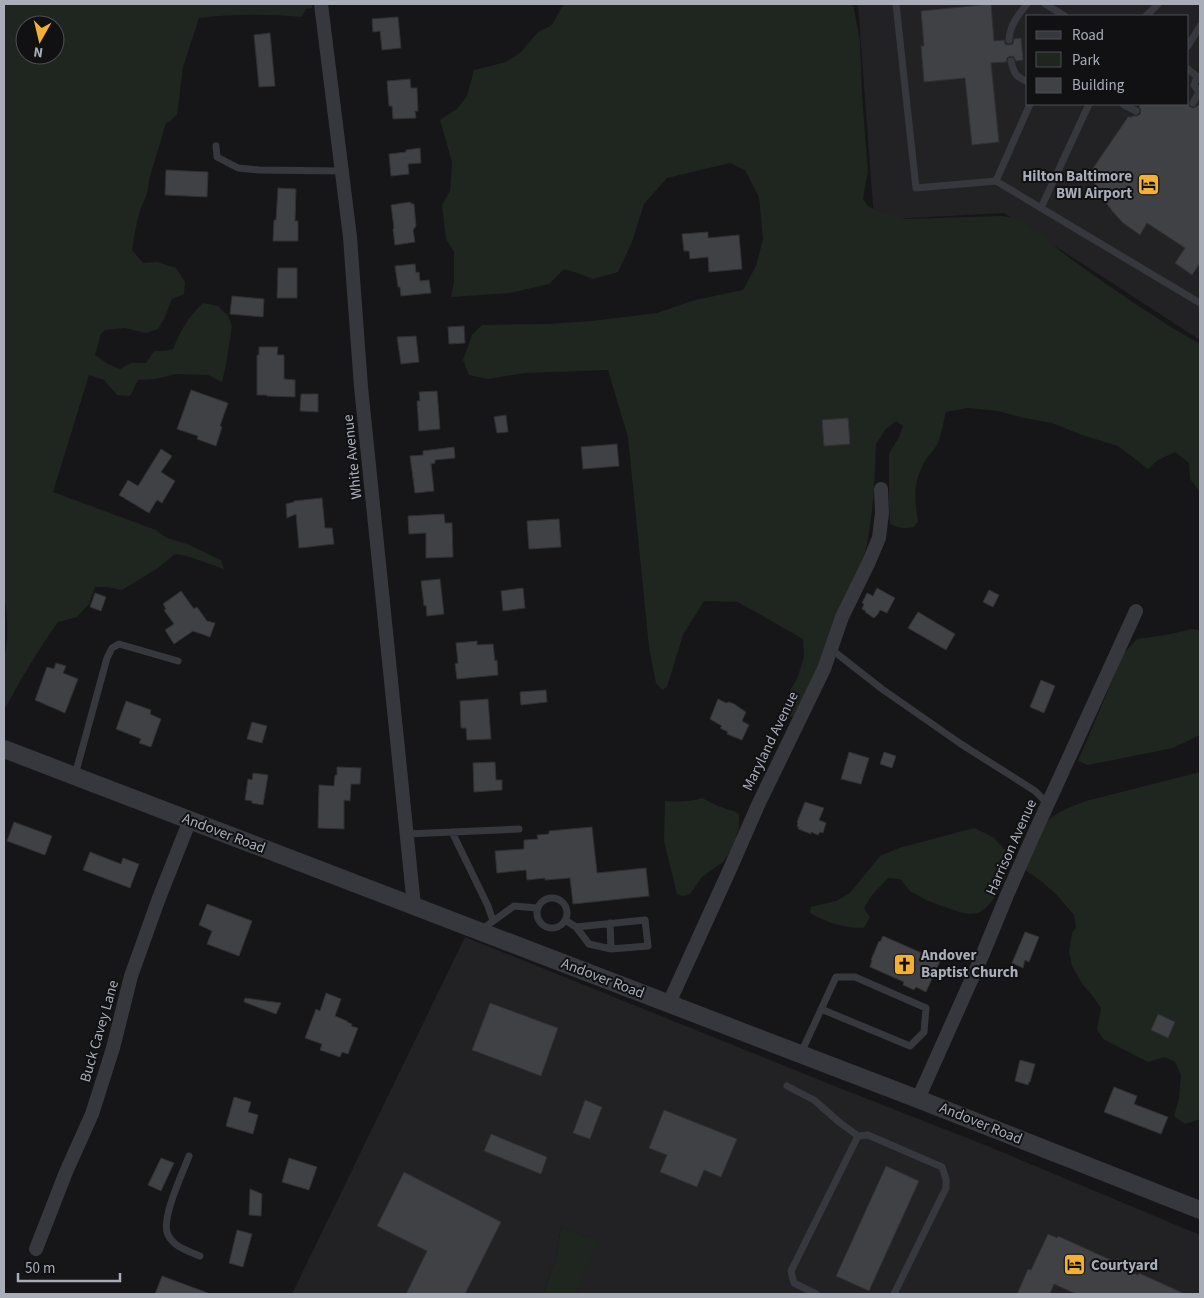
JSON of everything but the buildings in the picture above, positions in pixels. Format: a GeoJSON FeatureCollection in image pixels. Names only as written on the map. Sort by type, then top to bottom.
{"type":"FeatureCollection","features":[{"type":"Feature","properties":{"kind":"street","name":"White Avenue"},"geometry":{"type":"LineString","coordinates":[[320,4],[350,237],[361,387],[414,906]]}},
{"type":"Feature","properties":{"kind":"street","name":"Maryland Avenue"},"geometry":{"type":"LineString","coordinates":[[668,1003],[758,805],[824,669],[842,617],[858,588],[879,538],[882,513],[881,489]]}},
{"type":"Feature","properties":{"kind":"street","name":"Harrison Avenue"},"geometry":{"type":"LineString","coordinates":[[918,1099],[1007,895],[1136,611]]}},
{"type":"Feature","properties":{"kind":"street","name":"Andover Road"},"geometry":{"type":"LineString","coordinates":[[4,749],[414,906],[487,926],[668,1003],[1200,1210]]}},
{"type":"Feature","properties":{"kind":"street","name":"Buck Cavey Lane"},"geometry":{"type":"LineString","coordinates":[[36,1249],[66,1172],[92,1114],[113,1048],[131,976],[190,820]]}},
{"type":"Feature","properties":{"kind":"lane"},"geometry":{"type":"LineString","coordinates":[[896,4],[916,188],[996,181],[1200,303]]}},
{"type":"Feature","properties":{"kind":"lane"},"geometry":{"type":"LineString","coordinates":[[1009,40],[1010,30],[1027,4]]}},
{"type":"Feature","properties":{"kind":"lane"},"geometry":{"type":"LineString","coordinates":[[1045,4],[1063,15]]}},
{"type":"Feature","properties":{"kind":"lane"},"geometry":{"type":"LineString","coordinates":[[1147,15],[1158,4]]}},
{"type":"Feature","properties":{"kind":"lane"},"geometry":{"type":"LineString","coordinates":[[1189,44],[1200,26]]}},
{"type":"Feature","properties":{"kind":"lane"},"geometry":{"type":"LineString","coordinates":[[1011,61],[1014,72],[1020,79],[1026,81]]}},
{"type":"Feature","properties":{"kind":"lane"},"geometry":{"type":"LineString","coordinates":[[1189,70],[1199,78],[1191,85],[1199,92],[1193,103]]}},
{"type":"Feature","properties":{"kind":"lane"},"geometry":{"type":"LineString","coordinates":[[996,181],[1030,105]]}},
{"type":"Feature","properties":{"kind":"lane"},"geometry":{"type":"LineString","coordinates":[[1041,208],[1088,105]]}},
{"type":"Feature","properties":{"kind":"lane"},"geometry":{"type":"LineString","coordinates":[[1124,105],[1136,111]]}},
{"type":"Feature","properties":{"kind":"lane"},"geometry":{"type":"LineString","coordinates":[[216,146],[217,158],[238,168],[342,171]]}},
{"type":"Feature","properties":{"kind":"lane"},"geometry":{"type":"LineString","coordinates":[[75,776],[107,658],[112,648],[119,644],[178,661]]}},
{"type":"Feature","properties":{"kind":"lane"},"geometry":{"type":"LineString","coordinates":[[831,649],[882,689],[1035,791],[1048,804]]}},
{"type":"Feature","properties":{"kind":"lane"},"geometry":{"type":"LineString","coordinates":[[407,834],[519,829]]}},
{"type":"Feature","properties":{"kind":"lane"},"geometry":{"type":"LineString","coordinates":[[452,832],[488,906],[487,926]]}},
{"type":"Feature","properties":{"kind":"lane"},"geometry":{"type":"LineString","coordinates":[[547,898],[560,900],[567,911],[565,920],[556,927],[547,927],[538,918],[537,908],[547,898]]}},
{"type":"Feature","properties":{"kind":"lane"},"geometry":{"type":"LineString","coordinates":[[487,926],[514,906],[537,908]]}},
{"type":"Feature","properties":{"kind":"lane"},"geometry":{"type":"LineString","coordinates":[[565,920],[576,927],[589,944],[611,949],[648,946],[645,920],[576,927]]}},
{"type":"Feature","properties":{"kind":"lane"},"geometry":{"type":"LineString","coordinates":[[610,923],[611,949]]}},
{"type":"Feature","properties":{"kind":"lane"},"geometry":{"type":"LineString","coordinates":[[801,1054],[820,1009],[836,976],[855,977],[926,1008],[924,1032],[910,1046],[820,1009]]}},
{"type":"Feature","properties":{"kind":"lane"},"geometry":{"type":"LineString","coordinates":[[787,1086],[814,1100],[858,1136],[868,1135],[942,1167],[946,1179],[946,1188],[894,1294]]}},
{"type":"Feature","properties":{"kind":"lane"},"geometry":{"type":"LineString","coordinates":[[816,1294],[794,1283],[791,1271],[858,1136]]}},
{"type":"Feature","properties":{"kind":"lane"},"geometry":{"type":"LineString","coordinates":[[189,1156],[169,1210],[166,1224],[168,1234],[180,1248],[200,1256]]}},
{"type":"Feature","properties":{"kind":"shaded area"},"geometry":{"type":"Polygon","coordinates":[[[858,4],[1200,4],[1200,340],[1004,213],[874,220],[858,4]]]}},
{"type":"Feature","properties":{"kind":"shaded area"},"geometry":{"type":"Polygon","coordinates":[[[465,937],[990,1147],[1200,1235],[1200,1294],[575,1294],[597,1241],[561,1227],[556,1259],[543,1294],[292,1294],[465,937]]]}},
{"type":"Feature","properties":{"kind":"green space"},"geometry":{"type":"Polygon","coordinates":[[[4,4],[312,4],[312,8],[306,9],[302,17],[250,15],[199,18],[183,67],[177,115],[166,123],[135,230],[132,250],[143,263],[157,262],[176,268],[185,282],[184,294],[172,299],[158,329],[146,333],[125,328],[105,330],[101,334],[95,355],[108,364],[120,369],[131,363],[146,363],[154,351],[173,349],[185,324],[203,303],[218,306],[228,316],[232,326],[222,382],[208,375],[176,374],[156,379],[138,380],[130,396],[117,395],[104,380],[89,375],[53,492],[156,530],[167,538],[187,544],[221,560],[224,569],[187,556],[175,554],[158,568],[122,590],[95,587],[89,604],[77,617],[58,622],[4,709],[4,656],[7,644],[4,599],[4,4]]]}},
{"type":"Feature","properties":{"kind":"green space"},"geometry":{"type":"Polygon","coordinates":[[[853,4],[860,41],[868,172],[863,199],[868,206],[877,211],[905,219],[1000,216],[1015,218],[1030,226],[1071,259],[1119,292],[1200,344],[1200,492],[1190,479],[1189,463],[1175,452],[1158,460],[1148,469],[1118,446],[1052,423],[998,411],[968,408],[946,412],[941,436],[926,459],[917,482],[915,496],[918,521],[914,527],[899,527],[890,524],[889,505],[889,454],[903,426],[896,421],[885,430],[876,444],[871,519],[867,544],[859,572],[823,658],[794,716],[787,717],[783,708],[787,696],[797,679],[804,657],[803,639],[738,602],[704,601],[683,635],[667,687],[662,690],[656,683],[649,647],[628,437],[608,370],[524,373],[488,379],[469,375],[463,360],[472,335],[482,325],[592,321],[657,313],[695,300],[743,290],[756,266],[763,239],[759,197],[745,170],[730,163],[667,178],[644,204],[632,242],[618,272],[593,279],[564,269],[549,284],[510,293],[451,297],[454,282],[454,252],[446,239],[442,205],[450,191],[452,162],[440,120],[457,109],[467,96],[474,70],[506,62],[521,52],[538,32],[552,25],[563,5],[853,4]]]}},
{"type":"Feature","properties":{"kind":"green space"},"geometry":{"type":"Polygon","coordinates":[[[1192,629],[1200,630],[1200,735],[1173,748],[1088,765],[1078,761],[1124,653],[1137,639],[1192,629]]]}},
{"type":"Feature","properties":{"kind":"green space"},"geometry":{"type":"Polygon","coordinates":[[[1200,772],[1200,1119],[1185,1124],[1174,1116],[1179,1099],[1181,1075],[1175,1062],[1165,1057],[1148,1062],[1103,1039],[1097,1029],[1101,1008],[1083,985],[1072,966],[1069,952],[1072,933],[1076,927],[1074,915],[1056,894],[1025,870],[1038,838],[1048,821],[1060,812],[1086,801],[1200,772]]]}},
{"type":"Feature","properties":{"kind":"green space"},"geometry":{"type":"Polygon","coordinates":[[[702,798],[736,812],[739,815],[739,827],[733,848],[723,862],[702,877],[690,894],[683,896],[677,894],[664,841],[665,801],[684,801],[702,798]]]}},
{"type":"Feature","properties":{"kind":"green space"},"geometry":{"type":"Polygon","coordinates":[[[974,828],[993,837],[1009,854],[1005,879],[995,897],[986,908],[978,913],[959,912],[928,901],[910,891],[900,879],[888,878],[872,895],[864,908],[870,917],[864,928],[836,924],[810,913],[811,907],[836,901],[850,893],[880,856],[899,848],[974,828]]]}},
{"type":"Feature","properties":{"kind":"green space"},"geometry":{"type":"Polygon","coordinates":[[[561,1227],[598,1241],[575,1294],[543,1294],[556,1259],[561,1227]]]}},
{"type":"Feature","properties":{"kind":"place","name":"Hilton Baltimore BWI Airport"},"geometry":{"type":"Point","coordinates":[1148,185]}},
{"type":"Feature","properties":{"kind":"place","name":"Andover Baptist Church"},"geometry":{"type":"Point","coordinates":[905,964]}},
{"type":"Feature","properties":{"kind":"place","name":"Courtyard"},"geometry":{"type":"Point","coordinates":[1075,1265]}}]}
